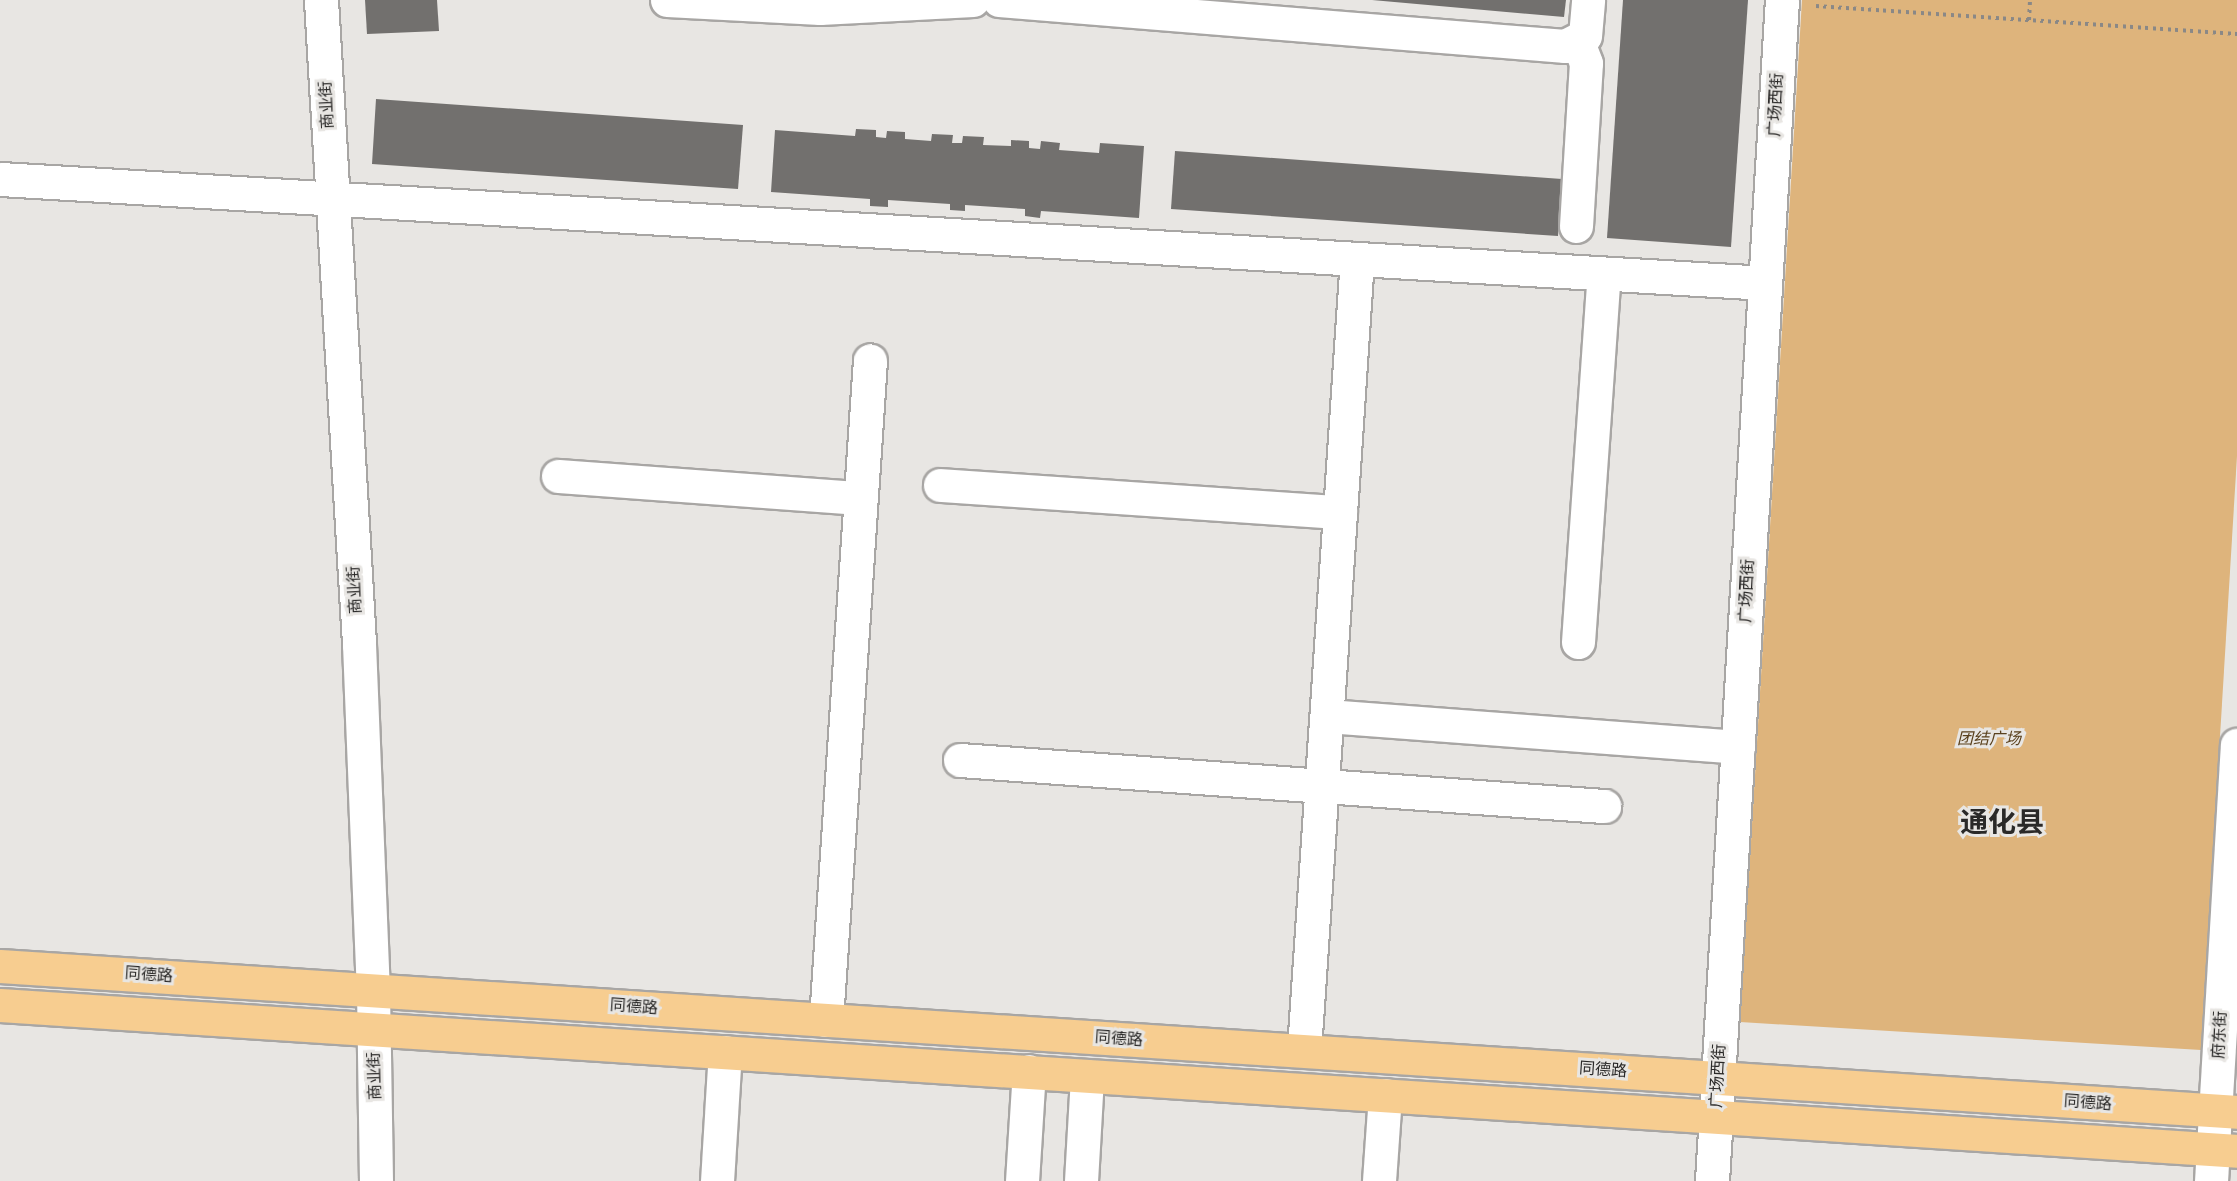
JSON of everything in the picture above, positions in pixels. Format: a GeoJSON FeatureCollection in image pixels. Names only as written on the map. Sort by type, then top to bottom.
{"type":"FeatureCollection","features":[{"type":"Feature","properties":{"kind":"main road","name":"同德路"},"geometry":{"type":"LineString","coordinates":[[0,966],[2226,1112]]}},
{"type":"Feature","properties":{"kind":"main road"},"geometry":{"type":"LineString","coordinates":[[0,1005],[1716,1117],[2220,1161]]}},
{"type":"Feature","properties":{"kind":"street","name":"商业街"},"geometry":{"type":"LineString","coordinates":[[321,0],[358,644],[373,990],[376,1181]]}},
{"type":"Feature","properties":{"kind":"street"},"geometry":{"type":"LineString","coordinates":[[667,0],[841,4],[973,0]]}},
{"type":"Feature","properties":{"kind":"street"},"geometry":{"type":"LineString","coordinates":[[999,0],[1564,46],[1578,42],[1585,36],[1588,0]]}},
{"type":"Feature","properties":{"kind":"street","name":"广场西街"},"geometry":{"type":"LineString","coordinates":[[1712,1181],[1782,2]]}},
{"type":"Feature","properties":{"kind":"street"},"geometry":{"type":"LineString","coordinates":[[1576,226],[1586,63],[1578,42]]}},
{"type":"Feature","properties":{"kind":"street"},"geometry":{"type":"LineString","coordinates":[[0,180],[1766,284]]}},
{"type":"Feature","properties":{"kind":"street"},"geometry":{"type":"LineString","coordinates":[[1304,1050],[1357,259]]}},
{"type":"Feature","properties":{"kind":"street"},"geometry":{"type":"LineString","coordinates":[[1578,642],[1604,274]]}},
{"type":"Feature","properties":{"kind":"street"},"geometry":{"type":"LineString","coordinates":[[826,1020],[870,360]]}},
{"type":"Feature","properties":{"kind":"street"},"geometry":{"type":"LineString","coordinates":[[558,476],[860,498]]}},
{"type":"Feature","properties":{"kind":"street"},"geometry":{"type":"LineString","coordinates":[[940,485],[1340,512]]}},
{"type":"Feature","properties":{"kind":"street"},"geometry":{"type":"LineString","coordinates":[[1327,716],[1738,747]]}},
{"type":"Feature","properties":{"kind":"street","name":"府东街"},"geometry":{"type":"LineString","coordinates":[[2220,1161],[2226,1112],[2237,745]]}},
{"type":"Feature","properties":{"kind":"street"},"geometry":{"type":"LineString","coordinates":[[960,760],[1604,806]]}},
{"type":"Feature","properties":{"kind":"street"},"geometry":{"type":"LineString","coordinates":[[717,1181],[725,1052]]}},
{"type":"Feature","properties":{"kind":"street"},"geometry":{"type":"LineString","coordinates":[[1022,1181],[1029,1071]]}},
{"type":"Feature","properties":{"kind":"street"},"geometry":{"type":"LineString","coordinates":[[1081,1181],[1088,1076]]}},
{"type":"Feature","properties":{"kind":"street"},"geometry":{"type":"LineString","coordinates":[[1379,1181],[1385,1095]]}},
{"type":"Feature","properties":{"kind":"path"},"geometry":{"type":"LineString","coordinates":[[2029,20],[2030,0]]}},
{"type":"Feature","properties":{"kind":"path"},"geometry":{"type":"LineString","coordinates":[[1782,2],[2237,33]]}},
{"type":"Feature","properties":{"kind":"green space","name":"团结广场"},"geometry":{"type":"Polygon","coordinates":[[[1802,0],[2237,0],[2237,456],[2201,1050],[1740,1022],[1802,0]]]}},
{"type":"Feature","properties":{"kind":"building"},"geometry":{"type":"Polygon","coordinates":[[[365,0],[437,0],[439,31],[367,34],[365,0]]]}},
{"type":"Feature","properties":{"kind":"building"},"geometry":{"type":"Polygon","coordinates":[[[1372,0],[1566,0],[1564,17],[1372,0]]]}},
{"type":"Feature","properties":{"kind":"building"},"geometry":{"type":"Polygon","coordinates":[[[1623,0],[1748,0],[1731,247],[1607,238],[1623,0]]]}},
{"type":"Feature","properties":{"kind":"building"},"geometry":{"type":"Polygon","coordinates":[[[376,99],[743,125],[738,189],[372,164],[376,99]]]}},
{"type":"Feature","properties":{"kind":"building"},"geometry":{"type":"Polygon","coordinates":[[[856,129],[876,130],[876,137],[886,138],[887,131],[905,132],[905,139],[931,141],[932,134],[953,135],[952,143],[962,143],[963,136],[984,137],[983,145],[1011,146],[1011,140],[1029,141],[1029,148],[1040,149],[1041,141],[1060,143],[1059,150],[1099,153],[1100,143],[1144,146],[1139,218],[1041,211],[1040,218],[1025,216],[1025,209],[965,205],[965,211],[950,210],[950,204],[888,200],[888,207],[870,206],[870,199],[771,192],[775,130],[855,136],[856,129]]]}},
{"type":"Feature","properties":{"kind":"building"},"geometry":{"type":"Polygon","coordinates":[[[1175,151],[1562,179],[1558,236],[1171,209],[1175,151]]]}},
{"type":"Feature","properties":{"kind":"district","name":"通化县"},"geometry":{"type":"Point","coordinates":[2002,823]}}]}
